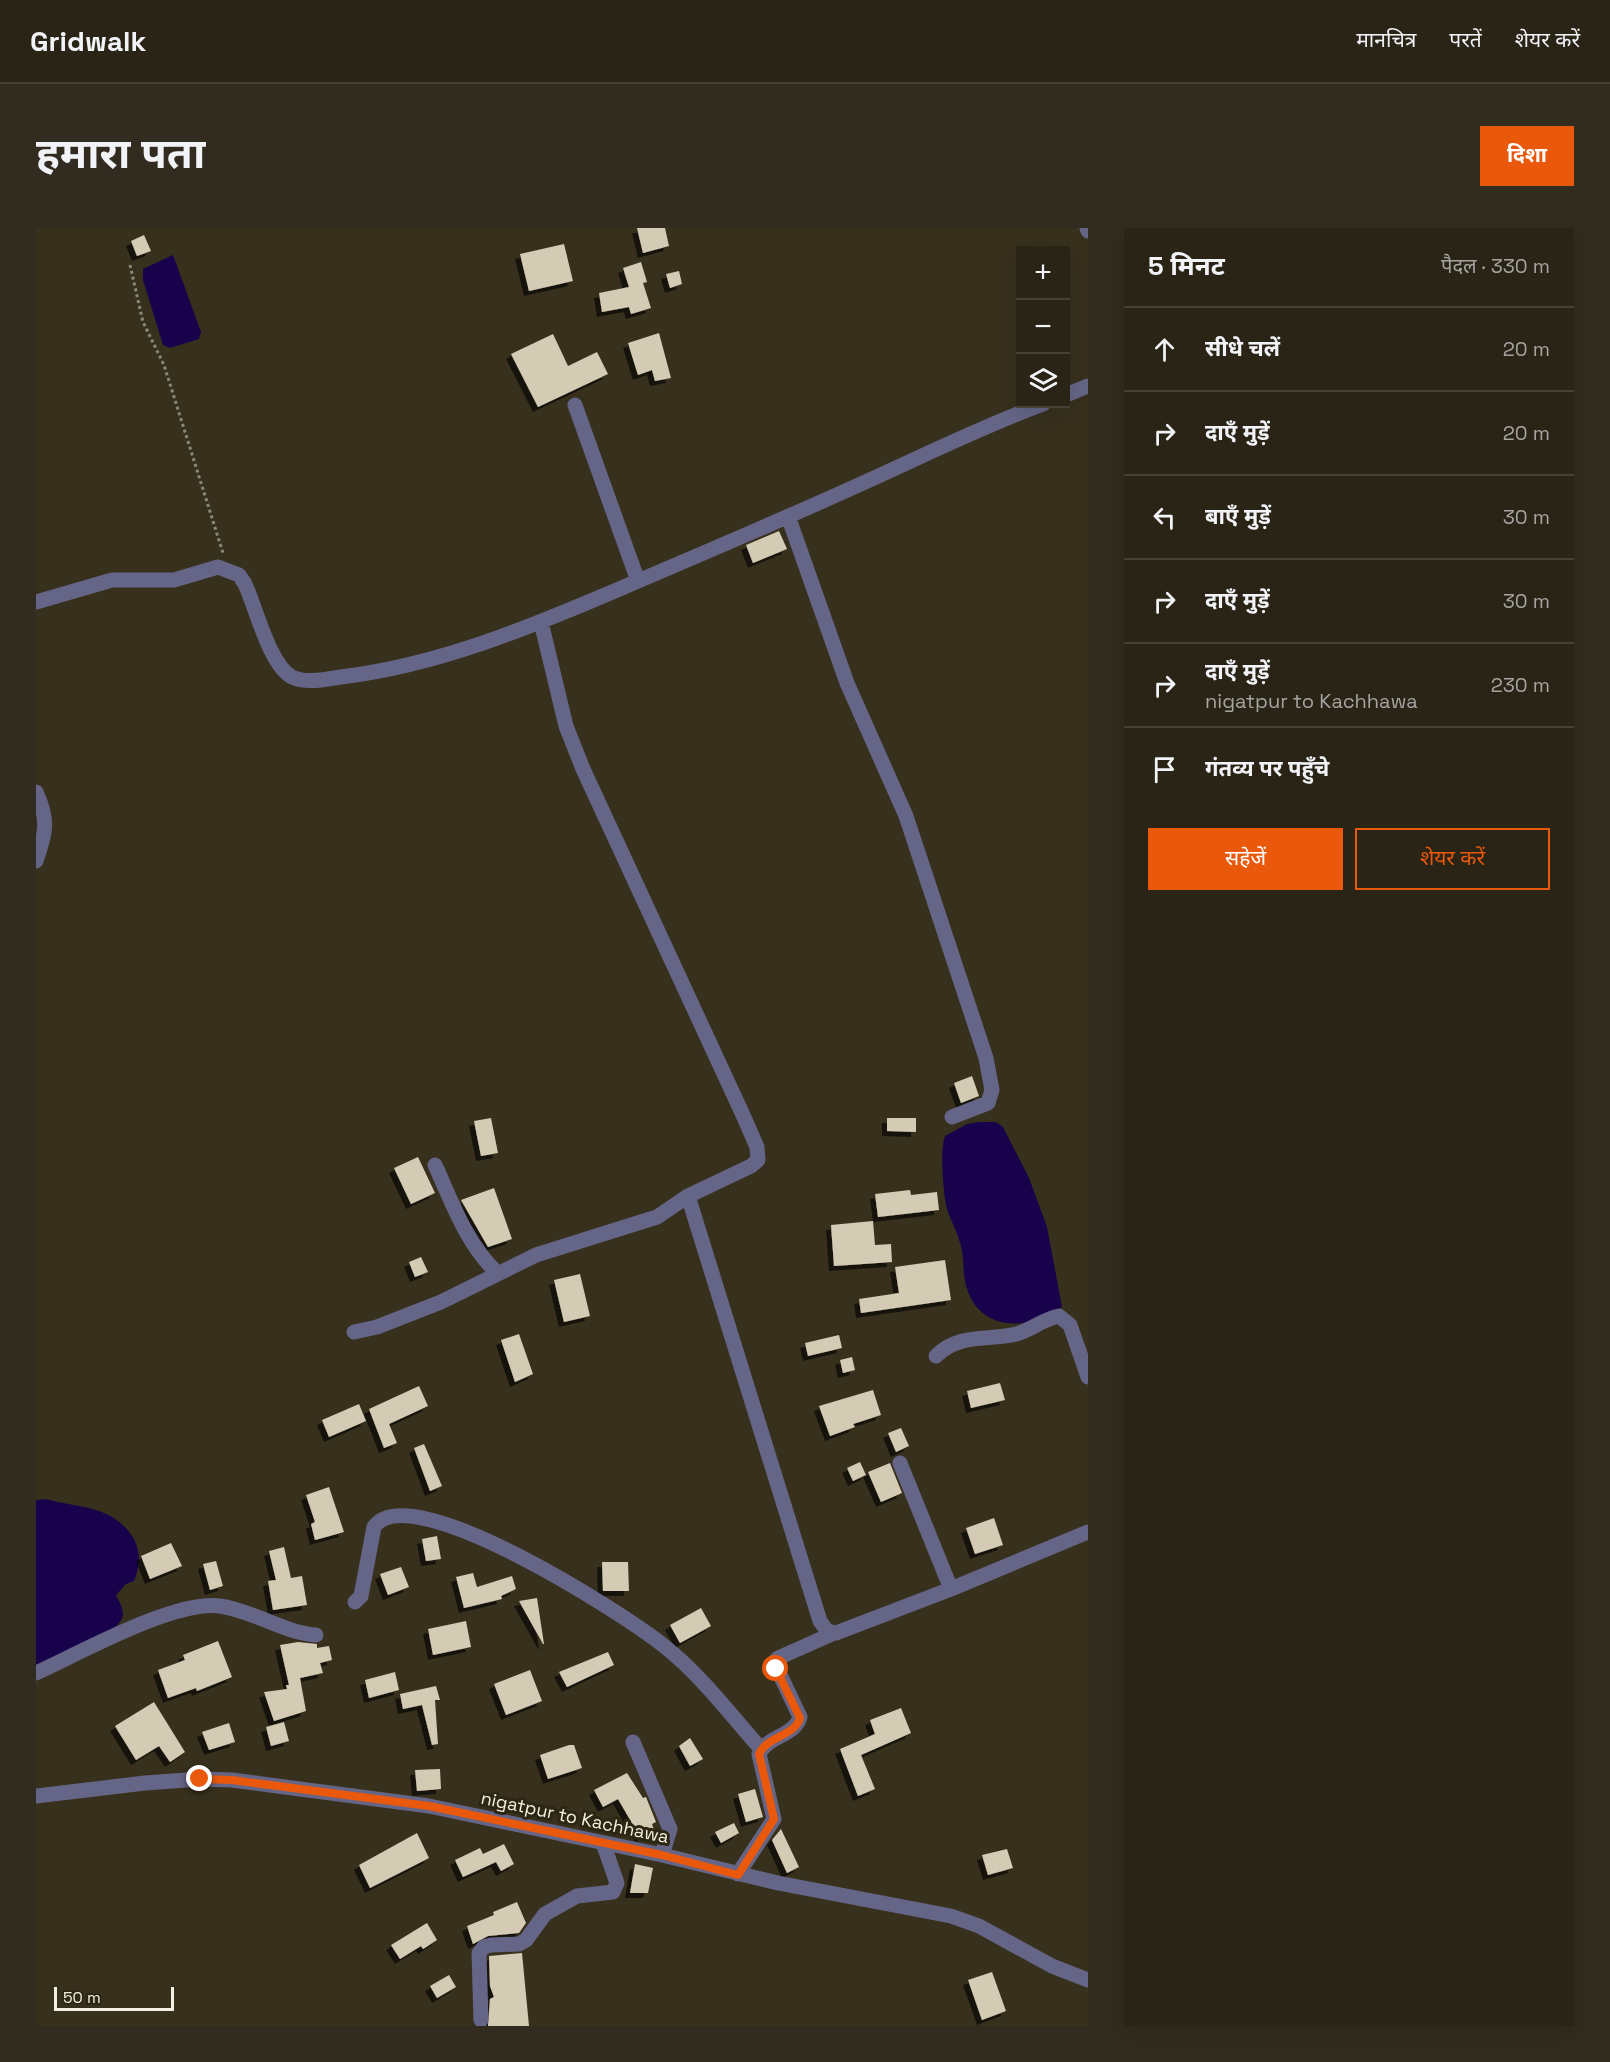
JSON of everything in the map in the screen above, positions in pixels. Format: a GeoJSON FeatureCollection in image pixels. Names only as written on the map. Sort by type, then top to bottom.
{"type":"FeatureCollection","features":[{"type":"Feature","properties":{"kind":"street"},"geometry":{"type":"LineString","coordinates":[[1070,393],[1088,386]]}},
{"type":"Feature","properties":{"kind":"street"},"geometry":{"type":"LineString","coordinates":[[575,405],[638,581]]}},
{"type":"Feature","properties":{"kind":"street"},"geometry":{"type":"LineString","coordinates":[[36,602],[112,580],[174,580],[218,567],[225,568],[239,575],[279,665],[291,676],[300,680],[372,673],[482,643],[541,622],[788,516],[984,426],[1032,408]]}},
{"type":"Feature","properties":{"kind":"street"},"geometry":{"type":"LineString","coordinates":[[788,516],[847,683],[906,816],[986,1058],[992,1090],[988,1103],[952,1117]]}},
{"type":"Feature","properties":{"kind":"street"},"geometry":{"type":"LineString","coordinates":[[354,1332],[412,1314],[496,1272],[536,1255],[651,1219],[688,1196],[756,1163],[759,1153],[583,769],[566,726],[541,622]]}},
{"type":"Feature","properties":{"kind":"street"},"geometry":{"type":"LineString","coordinates":[[36,792],[43,809],[46,834],[36,861]]}},
{"type":"Feature","properties":{"kind":"street"},"geometry":{"type":"LineString","coordinates":[[435,1165],[466,1232],[484,1260],[496,1272]]}},
{"type":"Feature","properties":{"kind":"street"},"geometry":{"type":"LineString","coordinates":[[688,1196],[820,1621],[824,1629],[832,1634]]}},
{"type":"Feature","properties":{"kind":"street"},"geometry":{"type":"LineString","coordinates":[[936,1356],[952,1343],[970,1338],[1014,1335],[1059,1316],[1070,1325],[1088,1377]]}},
{"type":"Feature","properties":{"kind":"street"},"geometry":{"type":"LineString","coordinates":[[900,1463],[951,1589]]}},
{"type":"Feature","properties":{"kind":"street"},"geometry":{"type":"LineString","coordinates":[[355,1602],[363,1587],[374,1527],[378,1520],[395,1514],[452,1524],[543,1569],[620,1614],[665,1646],[696,1674],[761,1749]]}},
{"type":"Feature","properties":{"kind":"street"},"geometry":{"type":"LineString","coordinates":[[738,1875],[774,1819],[759,1758],[761,1749],[797,1725],[800,1718],[776,1669],[776,1660],[832,1634],[951,1589],[1088,1532]]}},
{"type":"Feature","properties":{"kind":"street"},"geometry":{"type":"LineString","coordinates":[[36,1673],[148,1622],[198,1607],[218,1606],[242,1611],[301,1634],[316,1635]]}},
{"type":"Feature","properties":{"kind":"street"},"geometry":{"type":"LineString","coordinates":[[633,1742],[670,1829],[662,1855]]}},
{"type":"Feature","properties":{"kind":"street","name":"nigatpur to Kachhawa"},"geometry":{"type":"LineString","coordinates":[[36,1796],[200,1779],[232,1780],[429,1806],[662,1855],[738,1875],[951,1916],[979,1926],[1052,1966],[1088,1980]]}},
{"type":"Feature","properties":{"kind":"street"},"geometry":{"type":"LineString","coordinates":[[481,2020],[479,1953],[484,1947],[491,1945],[519,1944],[526,1940],[545,1914],[577,1896],[613,1892],[617,1883],[603,1843]]}},
{"type":"Feature","properties":{"kind":"path"},"geometry":{"type":"LineString","coordinates":[[130,265],[143,322],[164,365],[229,572]]}},
{"type":"Feature","properties":{"kind":"shaded area"},"geometry":{"type":"Polygon","coordinates":[[[173,255],[201,332],[199,339],[170,348],[163,345],[143,280],[143,269],[173,255]]]}},
{"type":"Feature","properties":{"kind":"shaded area"},"geometry":{"type":"Polygon","coordinates":[[[996,1122],[1003,1127],[1029,1178],[1047,1227],[1062,1307],[1036,1320],[1008,1323],[995,1320],[983,1313],[974,1303],[967,1289],[962,1249],[946,1205],[943,1180],[943,1142],[945,1136],[967,1124],[996,1122]]]}},
{"type":"Feature","properties":{"kind":"shaded area"},"geometry":{"type":"Polygon","coordinates":[[[46,1499],[92,1509],[112,1517],[122,1524],[134,1539],[139,1562],[134,1581],[126,1584],[116,1595],[123,1612],[117,1625],[84,1646],[36,1667],[36,1500],[46,1499]]]}},
{"type":"Feature","properties":{"kind":"building"},"geometry":{"type":"Polygon","coordinates":[[[637,228],[665,228],[669,246],[643,253],[637,228]]]}},
{"type":"Feature","properties":{"kind":"building"},"geometry":{"type":"Polygon","coordinates":[[[144,235],[151,251],[137,256],[131,241],[144,235]]]}},
{"type":"Feature","properties":{"kind":"building"},"geometry":{"type":"Polygon","coordinates":[[[564,244],[573,281],[529,291],[520,254],[564,244]]]}},
{"type":"Feature","properties":{"kind":"building"},"geometry":{"type":"Polygon","coordinates":[[[641,262],[647,282],[643,283],[651,308],[631,314],[629,307],[602,312],[599,293],[629,287],[623,268],[641,262]]]}},
{"type":"Feature","properties":{"kind":"building"},"geometry":{"type":"Polygon","coordinates":[[[679,271],[682,284],[670,288],[666,274],[679,271]]]}},
{"type":"Feature","properties":{"kind":"building"},"geometry":{"type":"Polygon","coordinates":[[[659,333],[671,378],[655,381],[652,370],[638,375],[628,343],[659,333]]]}},
{"type":"Feature","properties":{"kind":"building"},"geometry":{"type":"Polygon","coordinates":[[[553,334],[568,366],[597,352],[608,374],[538,407],[511,354],[553,334]]]}},
{"type":"Feature","properties":{"kind":"building"},"geometry":{"type":"Polygon","coordinates":[[[779,531],[787,549],[753,563],[746,545],[779,531]]]}},
{"type":"Feature","properties":{"kind":"building"},"geometry":{"type":"Polygon","coordinates":[[[972,1076],[979,1096],[961,1103],[954,1083],[972,1076]]]}},
{"type":"Feature","properties":{"kind":"building"},"geometry":{"type":"Polygon","coordinates":[[[491,1118],[498,1153],[481,1156],[474,1121],[491,1118]]]}},
{"type":"Feature","properties":{"kind":"building"},"geometry":{"type":"Polygon","coordinates":[[[887,1118],[916,1118],[916,1132],[887,1131],[887,1118]]]}},
{"type":"Feature","properties":{"kind":"building"},"geometry":{"type":"Polygon","coordinates":[[[418,1157],[435,1193],[411,1204],[394,1168],[418,1157]]]}},
{"type":"Feature","properties":{"kind":"building"},"geometry":{"type":"Polygon","coordinates":[[[494,1188],[512,1239],[488,1247],[461,1200],[494,1188]]]}},
{"type":"Feature","properties":{"kind":"building"},"geometry":{"type":"Polygon","coordinates":[[[910,1190],[911,1195],[937,1192],[939,1210],[878,1217],[875,1194],[910,1190]]]}},
{"type":"Feature","properties":{"kind":"building"},"geometry":{"type":"Polygon","coordinates":[[[873,1221],[875,1245],[891,1244],[892,1262],[834,1266],[831,1225],[873,1221]]]}},
{"type":"Feature","properties":{"kind":"building"},"geometry":{"type":"Polygon","coordinates":[[[421,1257],[428,1272],[415,1277],[409,1262],[421,1257]]]}},
{"type":"Feature","properties":{"kind":"building"},"geometry":{"type":"Polygon","coordinates":[[[945,1260],[951,1300],[861,1313],[859,1299],[899,1293],[895,1267],[945,1260]]]}},
{"type":"Feature","properties":{"kind":"building"},"geometry":{"type":"Polygon","coordinates":[[[580,1274],[590,1316],[564,1322],[554,1280],[580,1274]]]}},
{"type":"Feature","properties":{"kind":"building"},"geometry":{"type":"Polygon","coordinates":[[[519,1334],[533,1374],[515,1382],[501,1340],[519,1334]]]}},
{"type":"Feature","properties":{"kind":"building"},"geometry":{"type":"Polygon","coordinates":[[[839,1335],[842,1348],[808,1356],[805,1343],[839,1335]]]}},
{"type":"Feature","properties":{"kind":"building"},"geometry":{"type":"Polygon","coordinates":[[[852,1357],[855,1370],[843,1373],[840,1360],[852,1357]]]}},
{"type":"Feature","properties":{"kind":"building"},"geometry":{"type":"Polygon","coordinates":[[[1000,1383],[1005,1400],[971,1408],[967,1391],[1000,1383]]]}},
{"type":"Feature","properties":{"kind":"building"},"geometry":{"type":"Polygon","coordinates":[[[419,1386],[428,1406],[389,1424],[397,1443],[384,1448],[369,1409],[419,1386]]]}},
{"type":"Feature","properties":{"kind":"building"},"geometry":{"type":"Polygon","coordinates":[[[873,1390],[881,1415],[853,1424],[855,1427],[830,1436],[819,1406],[873,1390]]]}},
{"type":"Feature","properties":{"kind":"building"},"geometry":{"type":"Polygon","coordinates":[[[359,1404],[366,1421],[329,1437],[322,1420],[359,1404]]]}},
{"type":"Feature","properties":{"kind":"building"},"geometry":{"type":"Polygon","coordinates":[[[901,1428],[909,1446],[896,1452],[888,1433],[901,1428]]]}},
{"type":"Feature","properties":{"kind":"building"},"geometry":{"type":"Polygon","coordinates":[[[424,1444],[442,1486],[430,1491],[414,1448],[424,1444]]]}},
{"type":"Feature","properties":{"kind":"building"},"geometry":{"type":"Polygon","coordinates":[[[860,1462],[866,1475],[853,1481],[847,1468],[860,1462]]]}},
{"type":"Feature","properties":{"kind":"building"},"geometry":{"type":"Polygon","coordinates":[[[890,1463],[902,1493],[881,1502],[868,1472],[890,1463]]]}},
{"type":"Feature","properties":{"kind":"building"},"geometry":{"type":"Polygon","coordinates":[[[329,1487],[344,1532],[315,1540],[311,1524],[315,1522],[306,1495],[329,1487]]]}},
{"type":"Feature","properties":{"kind":"building"},"geometry":{"type":"Polygon","coordinates":[[[994,1518],[1003,1545],[975,1554],[966,1528],[994,1518]]]}},
{"type":"Feature","properties":{"kind":"building"},"geometry":{"type":"Polygon","coordinates":[[[437,1536],[441,1559],[426,1561],[422,1539],[437,1536]]]}},
{"type":"Feature","properties":{"kind":"building"},"geometry":{"type":"Polygon","coordinates":[[[171,1543],[182,1566],[150,1579],[141,1556],[171,1543]]]}},
{"type":"Feature","properties":{"kind":"building"},"geometry":{"type":"Polygon","coordinates":[[[284,1547],[291,1578],[302,1576],[307,1605],[273,1610],[268,1581],[276,1580],[269,1551],[284,1547]]]}},
{"type":"Feature","properties":{"kind":"building"},"geometry":{"type":"Polygon","coordinates":[[[216,1561],[223,1586],[210,1590],[203,1564],[216,1561]]]}},
{"type":"Feature","properties":{"kind":"building"},"geometry":{"type":"Polygon","coordinates":[[[602,1562],[628,1562],[629,1591],[603,1591],[602,1562]]]}},
{"type":"Feature","properties":{"kind":"building"},"geometry":{"type":"Polygon","coordinates":[[[401,1567],[409,1587],[388,1595],[380,1574],[401,1567]]]}},
{"type":"Feature","properties":{"kind":"building"},"geometry":{"type":"Polygon","coordinates":[[[473,1573],[477,1587],[512,1576],[516,1589],[501,1596],[502,1599],[464,1608],[456,1577],[473,1573]]]}},
{"type":"Feature","properties":{"kind":"building"},"geometry":{"type":"Polygon","coordinates":[[[537,1598],[544,1644],[519,1601],[537,1598]]]}},
{"type":"Feature","properties":{"kind":"building"},"geometry":{"type":"Polygon","coordinates":[[[701,1608],[711,1626],[680,1643],[670,1625],[701,1608]]]}},
{"type":"Feature","properties":{"kind":"building"},"geometry":{"type":"Polygon","coordinates":[[[466,1621],[471,1647],[433,1655],[428,1629],[466,1621]]]}},
{"type":"Feature","properties":{"kind":"building"},"geometry":{"type":"Polygon","coordinates":[[[218,1641],[232,1677],[197,1691],[196,1688],[168,1698],[158,1670],[185,1660],[183,1655],[218,1641]]]}},
{"type":"Feature","properties":{"kind":"building"},"geometry":{"type":"Polygon","coordinates":[[[298,1642],[317,1644],[317,1648],[329,1646],[332,1660],[320,1663],[323,1673],[300,1678],[306,1711],[274,1721],[264,1692],[287,1689],[286,1685],[289,1685],[280,1645],[298,1642]]]}},
{"type":"Feature","properties":{"kind":"building"},"geometry":{"type":"Polygon","coordinates":[[[608,1652],[614,1665],[567,1687],[559,1672],[608,1652]]]}},
{"type":"Feature","properties":{"kind":"building"},"geometry":{"type":"Polygon","coordinates":[[[530,1670],[542,1701],[506,1715],[494,1684],[530,1670]]]}},
{"type":"Feature","properties":{"kind":"building"},"geometry":{"type":"Polygon","coordinates":[[[395,1672],[399,1690],[369,1698],[365,1680],[395,1672]]]}},
{"type":"Feature","properties":{"kind":"building"},"geometry":{"type":"Polygon","coordinates":[[[436,1686],[440,1700],[435,1700],[438,1744],[432,1745],[422,1705],[403,1709],[400,1694],[436,1686]]]}},
{"type":"Feature","properties":{"kind":"building"},"geometry":{"type":"Polygon","coordinates":[[[154,1702],[185,1752],[170,1762],[159,1746],[136,1760],[115,1726],[154,1702]]]}},
{"type":"Feature","properties":{"kind":"building"},"geometry":{"type":"Polygon","coordinates":[[[901,1708],[911,1733],[861,1755],[875,1789],[858,1796],[840,1749],[875,1734],[870,1720],[901,1708]]]}},
{"type":"Feature","properties":{"kind":"building"},"geometry":{"type":"Polygon","coordinates":[[[284,1722],[289,1741],[271,1746],[266,1727],[284,1722]]]}},
{"type":"Feature","properties":{"kind":"building"},"geometry":{"type":"Polygon","coordinates":[[[229,1723],[235,1742],[209,1750],[202,1732],[229,1723]]]}},
{"type":"Feature","properties":{"kind":"building"},"geometry":{"type":"Polygon","coordinates":[[[690,1738],[703,1759],[690,1766],[679,1746],[690,1738]]]}},
{"type":"Feature","properties":{"kind":"building"},"geometry":{"type":"Polygon","coordinates":[[[574,1745],[582,1768],[548,1779],[540,1755],[574,1745]]]}},
{"type":"Feature","properties":{"kind":"building"},"geometry":{"type":"Polygon","coordinates":[[[440,1769],[441,1789],[417,1791],[415,1770],[440,1769]]]}},
{"type":"Feature","properties":{"kind":"building"},"geometry":{"type":"Polygon","coordinates":[[[627,1773],[643,1798],[646,1797],[656,1822],[652,1824],[654,1830],[640,1837],[618,1799],[603,1807],[594,1790],[627,1773]]]}},
{"type":"Feature","properties":{"kind":"building"},"geometry":{"type":"Polygon","coordinates":[[[755,1789],[763,1817],[746,1822],[738,1794],[755,1789]]]}},
{"type":"Feature","properties":{"kind":"building"},"geometry":{"type":"Polygon","coordinates":[[[734,1823],[739,1833],[721,1843],[715,1832],[734,1823]]]}},
{"type":"Feature","properties":{"kind":"building"},"geometry":{"type":"Polygon","coordinates":[[[781,1829],[799,1867],[787,1873],[772,1840],[781,1829]]]}},
{"type":"Feature","properties":{"kind":"building"},"geometry":{"type":"Polygon","coordinates":[[[417,1833],[429,1858],[370,1888],[359,1865],[417,1833]]]}},
{"type":"Feature","properties":{"kind":"building"},"geometry":{"type":"Polygon","coordinates":[[[504,1844],[514,1864],[501,1871],[496,1862],[463,1877],[455,1860],[480,1848],[483,1854],[504,1844]]]}},
{"type":"Feature","properties":{"kind":"building"},"geometry":{"type":"Polygon","coordinates":[[[1007,1849],[1013,1868],[988,1875],[982,1855],[1007,1849]]]}},
{"type":"Feature","properties":{"kind":"building"},"geometry":{"type":"Polygon","coordinates":[[[635,1864],[653,1868],[648,1893],[630,1893],[635,1864]]]}},
{"type":"Feature","properties":{"kind":"building"},"geometry":{"type":"Polygon","coordinates":[[[517,1902],[526,1923],[519,1933],[488,1936],[473,1944],[467,1926],[517,1902]]]}},
{"type":"Feature","properties":{"kind":"building"},"geometry":{"type":"Polygon","coordinates":[[[427,1923],[437,1940],[423,1949],[421,1946],[400,1959],[391,1945],[427,1923]]]}},
{"type":"Feature","properties":{"kind":"building"},"geometry":{"type":"Polygon","coordinates":[[[522,1953],[529,2026],[488,2026],[490,1999],[494,1997],[490,1986],[489,1956],[522,1953]]]}},
{"type":"Feature","properties":{"kind":"building"},"geometry":{"type":"Polygon","coordinates":[[[992,1972],[1006,2011],[982,2020],[968,1980],[992,1972]]]}},
{"type":"Feature","properties":{"kind":"building"},"geometry":{"type":"Polygon","coordinates":[[[449,1975],[456,1987],[437,1998],[430,1986],[449,1975]]]}},
{"type":"Feature","properties":{"kind":"route"},"geometry":{"type":"LineString","coordinates":[[200,1779],[232,1780],[429,1806],[662,1855],[738,1875],[774,1819],[759,1754],[765,1745],[797,1725],[800,1718],[776,1669]]}}]}
